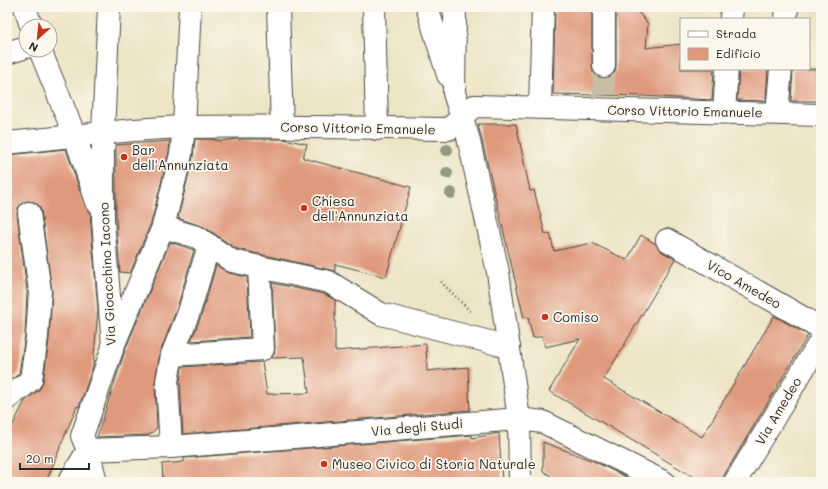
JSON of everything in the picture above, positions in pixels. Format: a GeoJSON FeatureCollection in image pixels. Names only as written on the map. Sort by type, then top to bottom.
{"type":"FeatureCollection","features":[{"type":"Feature","properties":{"kind":"street"},"geometry":{"type":"LineString","coordinates":[[25,7],[28,18]]}},
{"type":"Feature","properties":{"kind":"street","name":"Via Gioacchino Iacono"},"geometry":{"type":"LineString","coordinates":[[69,482],[85,443],[113,347],[103,220],[103,132],[109,7]]}},
{"type":"Feature","properties":{"kind":"street"},"geometry":{"type":"LineString","coordinates":[[113,347],[163,227],[181,154],[184,127],[190,7]]}},
{"type":"Feature","properties":{"kind":"street"},"geometry":{"type":"LineString","coordinates":[[278,7],[282,127]]}},
{"type":"Feature","properties":{"kind":"street"},"geometry":{"type":"LineString","coordinates":[[374,7],[377,128]]}},
{"type":"Feature","properties":{"kind":"street"},"geometry":{"type":"LineString","coordinates":[[427,7],[468,137],[498,272],[519,419],[520,482]]}},
{"type":"Feature","properties":{"kind":"street"},"geometry":{"type":"LineString","coordinates":[[454,7],[454,93]]}},
{"type":"Feature","properties":{"kind":"street"},"geometry":{"type":"LineString","coordinates":[[540,108],[543,7]]}},
{"type":"Feature","properties":{"kind":"street"},"geometry":{"type":"LineString","coordinates":[[604,7],[604,66]]}},
{"type":"Feature","properties":{"kind":"street"},"geometry":{"type":"LineString","coordinates":[[731,18],[732,7]]}},
{"type":"Feature","properties":{"kind":"street"},"geometry":{"type":"LineString","coordinates":[[786,18],[787,7]]}},
{"type":"Feature","properties":{"kind":"street"},"geometry":{"type":"LineString","coordinates":[[7,53],[18,50]]}},
{"type":"Feature","properties":{"kind":"street"},"geometry":{"type":"LineString","coordinates":[[43,58],[75,136],[103,220]]}},
{"type":"Feature","properties":{"kind":"street"},"geometry":{"type":"LineString","coordinates":[[724,112],[727,70]]}},
{"type":"Feature","properties":{"kind":"street"},"geometry":{"type":"LineString","coordinates":[[777,113],[781,70]]}},
{"type":"Feature","properties":{"kind":"street","name":"Corso Vittorio Emanuele"},"geometry":{"type":"LineString","coordinates":[[7,142],[103,132],[184,127],[449,129],[474,106],[540,108],[604,102],[724,112],[821,115]]}},
{"type":"Feature","properties":{"kind":"street"},"geometry":{"type":"LineString","coordinates":[[7,399],[31,380],[37,337],[40,291],[29,213]]}},
{"type":"Feature","properties":{"kind":"street"},"geometry":{"type":"LineString","coordinates":[[163,227],[197,237],[232,261],[329,282],[381,314],[509,347]]}},
{"type":"Feature","properties":{"kind":"street","name":"Vico Amedeo"},"geometry":{"type":"LineString","coordinates":[[667,240],[821,328]]}},
{"type":"Feature","properties":{"kind":"street"},"geometry":{"type":"LineString","coordinates":[[163,447],[167,381],[172,355],[189,312],[209,245]]}},
{"type":"Feature","properties":{"kind":"street"},"geometry":{"type":"LineString","coordinates":[[172,355],[263,349],[259,267]]}},
{"type":"Feature","properties":{"kind":"street","name":"Via Amedeo"},"geometry":{"type":"LineString","coordinates":[[735,482],[821,340]]}},
{"type":"Feature","properties":{"kind":"street","name":"Via degli Studi"},"geometry":{"type":"LineString","coordinates":[[85,443],[163,447],[519,419],[543,422],[664,482]]}},
{"type":"Feature","properties":{"kind":"street"},"geometry":{"type":"LineString","coordinates":[[85,443],[96,482]]}},
{"type":"Feature","properties":{"kind":"path"},"geometry":{"type":"LineString","coordinates":[[441,282],[466,307]]}},
{"type":"Feature","properties":{"kind":"building"},"geometry":{"type":"Polygon","coordinates":[[[555,7],[592,7],[592,66],[593,73],[598,77],[611,77],[615,72],[616,7],[634,7],[648,24],[646,48],[680,44],[680,70],[714,70],[712,100],[643,96],[553,94],[555,7]]]}},
{"type":"Feature","properties":{"kind":"building"},"geometry":{"type":"Polygon","coordinates":[[[821,69],[821,101],[791,101],[793,70],[821,69]]]}},
{"type":"Feature","properties":{"kind":"building"},"geometry":{"type":"Polygon","coordinates":[[[739,70],[768,70],[766,101],[737,100],[739,70]]]}},
{"type":"Feature","properties":{"kind":"building"},"geometry":{"type":"Polygon","coordinates":[[[478,124],[516,124],[530,191],[534,190],[545,234],[550,233],[554,251],[592,243],[627,260],[641,235],[656,244],[661,251],[675,259],[604,379],[702,437],[774,316],[808,335],[720,482],[702,482],[549,391],[580,339],[545,347],[542,336],[533,338],[528,317],[524,318],[478,124]]]}},
{"type":"Feature","properties":{"kind":"building","name":"Chiesa dell'Annunziata"},"geometry":{"type":"Polygon","coordinates":[[[195,139],[211,139],[220,141],[238,139],[284,139],[307,144],[303,158],[411,187],[386,277],[335,264],[335,271],[237,249],[204,227],[178,218],[193,157],[195,139]]]}},
{"type":"Feature","properties":{"kind":"building"},"geometry":{"type":"Polygon","coordinates":[[[170,141],[169,152],[151,223],[130,273],[120,272],[116,220],[116,145],[170,141]]]}},
{"type":"Feature","properties":{"kind":"building"},"geometry":{"type":"Polygon","coordinates":[[[66,149],[85,206],[90,213],[98,310],[93,366],[79,407],[77,406],[46,482],[14,482],[7,478],[7,436],[25,401],[39,390],[43,382],[49,339],[52,292],[41,211],[39,206],[34,202],[27,201],[22,203],[18,208],[17,214],[27,291],[25,336],[19,373],[14,378],[7,377],[7,155],[66,149]]]}},
{"type":"Feature","properties":{"kind":"building"},"geometry":{"type":"Polygon","coordinates":[[[170,242],[194,250],[177,308],[160,353],[155,382],[157,428],[149,435],[97,437],[125,350],[170,242]]]}},
{"type":"Feature","properties":{"kind":"building"},"geometry":{"type":"Polygon","coordinates":[[[216,265],[229,273],[247,277],[250,337],[191,341],[201,316],[216,265]]]}},
{"type":"Feature","properties":{"kind":"building"},"geometry":{"type":"Polygon","coordinates":[[[272,283],[324,294],[335,300],[335,351],[426,344],[427,371],[468,367],[470,410],[183,434],[180,382],[182,367],[262,362],[267,394],[309,393],[304,357],[271,358],[274,354],[275,348],[272,283]]]}},
{"type":"Feature","properties":{"kind":"building"},"geometry":{"type":"Polygon","coordinates":[[[499,433],[502,482],[163,482],[162,464],[184,462],[184,458],[472,435],[472,438],[499,433]]]}},
{"type":"Feature","properties":{"kind":"building"},"geometry":{"type":"Polygon","coordinates":[[[543,442],[593,461],[636,482],[560,482],[543,471],[543,442]]]}},
{"type":"Feature","properties":{"kind":"tunnel"},"geometry":{"type":"LineString","coordinates":[[604,66],[604,95]]}},
{"type":"Feature","properties":{"kind":"place","name":"Bar dell'Annunziata"},"geometry":{"type":"Point","coordinates":[124,157]}},
{"type":"Feature","properties":{"kind":"place","name":"Chiesa dell'Annunziata"},"geometry":{"type":"Point","coordinates":[304,208]}},
{"type":"Feature","properties":{"kind":"place","name":"Comiso"},"geometry":{"type":"Point","coordinates":[545,317]}},
{"type":"Feature","properties":{"kind":"place","name":"Museo Civico di Storia Naturale"},"geometry":{"type":"Point","coordinates":[324,464]}}]}
